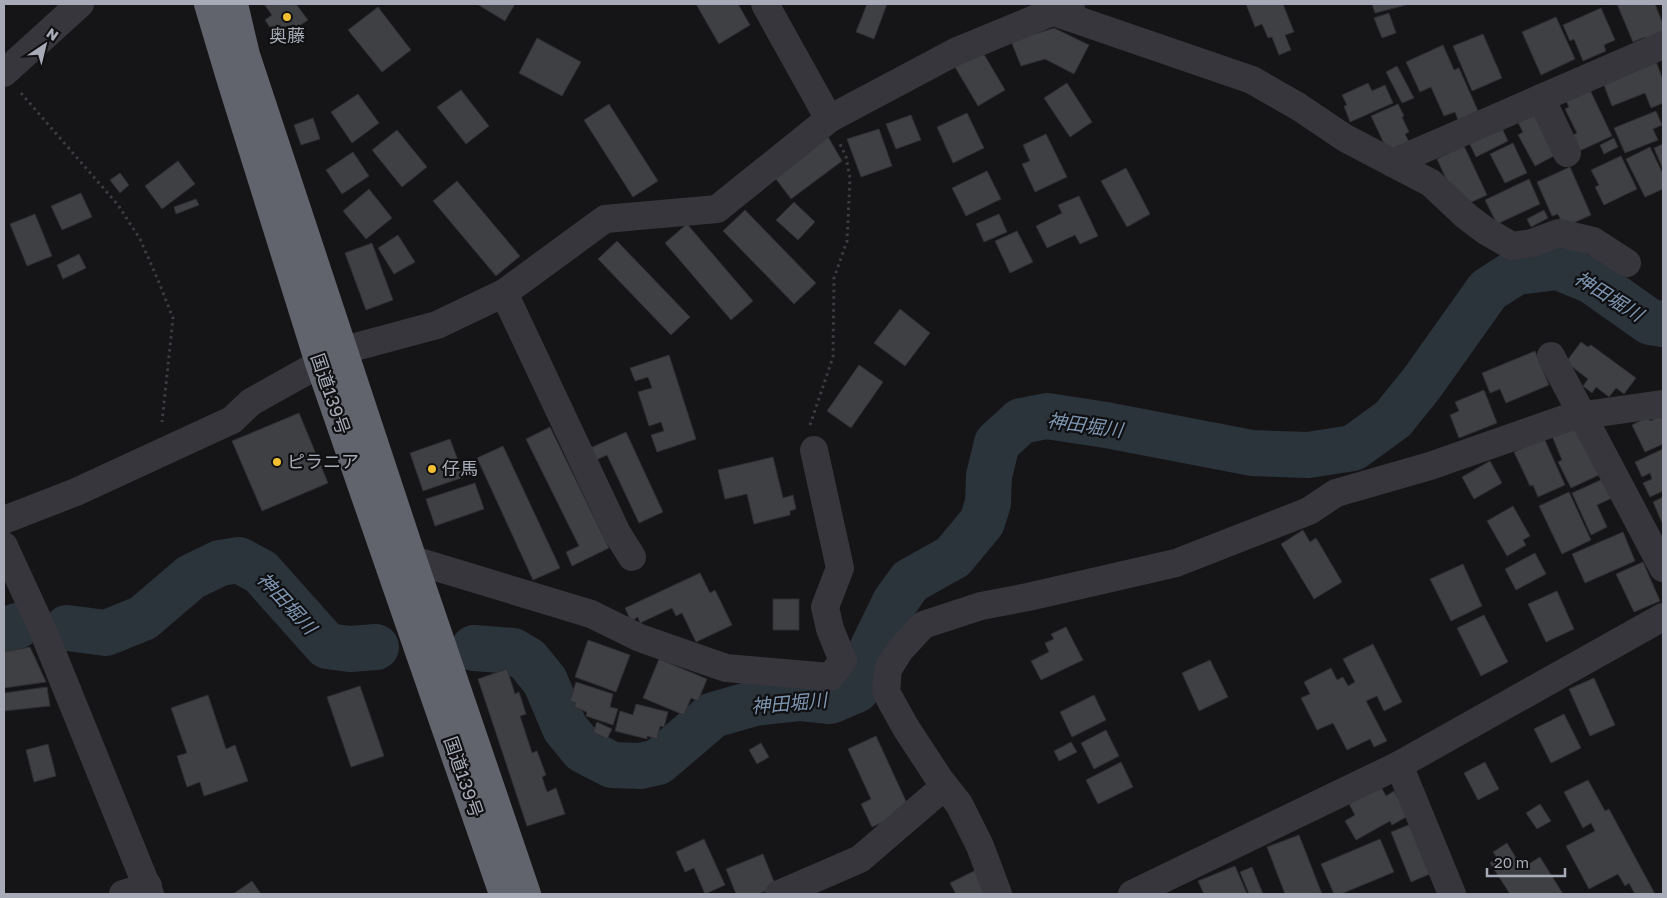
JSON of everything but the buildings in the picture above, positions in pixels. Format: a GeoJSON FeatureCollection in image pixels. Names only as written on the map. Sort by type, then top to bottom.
{"type":"FeatureCollection","features":[{"type":"Feature","properties":{"kind":"highway","name":"国道139号"},"geometry":{"type":"LineString","coordinates":[[208,4],[230,81],[319,363],[503,894]]}},
{"type":"Feature","properties":{"kind":"highway","name":"国道139号"},"geometry":{"type":"LineString","coordinates":[[234,4],[246,56],[413,560],[527,894]]}},
{"type":"Feature","properties":{"kind":"street"},"geometry":{"type":"LineString","coordinates":[[4,74],[80,4]]}},
{"type":"Feature","properties":{"kind":"street"},"geometry":{"type":"LineString","coordinates":[[765,4],[829,119]]}},
{"type":"Feature","properties":{"kind":"street"},"geometry":{"type":"LineString","coordinates":[[4,520],[76,492],[232,420],[250,402],[344,350],[437,325],[504,293],[605,219],[717,209],[829,119],[955,52],[1061,8],[1252,80],[1299,107],[1345,138],[1431,183],[1466,216],[1486,231],[1512,246],[1532,243],[1559,233],[1593,241],[1627,263]]}},
{"type":"Feature","properties":{"kind":"street"},"geometry":{"type":"LineString","coordinates":[[1392,163],[1541,98],[1661,54]]}},
{"type":"Feature","properties":{"kind":"street"},"geometry":{"type":"LineString","coordinates":[[1541,98],[1566,153]]}},
{"type":"Feature","properties":{"kind":"street"},"geometry":{"type":"LineString","coordinates":[[504,293],[617,533],[632,557]]}},
{"type":"Feature","properties":{"kind":"street"},"geometry":{"type":"LineString","coordinates":[[1550,356],[1663,568]]}},
{"type":"Feature","properties":{"kind":"street"},"geometry":{"type":"LineString","coordinates":[[998,894],[980,846],[959,804],[906,728],[886,692],[888,669],[900,650],[924,625],[981,606],[1028,597],[1176,562],[1309,511],[1336,493],[1430,466],[1570,417],[1662,404]]}},
{"type":"Feature","properties":{"kind":"street"},"geometry":{"type":"LineString","coordinates":[[413,560],[591,614],[640,638],[726,668],[830,678],[843,661],[830,629],[825,607],[840,568],[814,450]]}},
{"type":"Feature","properties":{"kind":"street"},"geometry":{"type":"LineString","coordinates":[[4,546],[44,633],[140,892]]}},
{"type":"Feature","properties":{"kind":"street"},"geometry":{"type":"LineString","coordinates":[[1132,894],[1399,765],[1663,617]]}},
{"type":"Feature","properties":{"kind":"street"},"geometry":{"type":"LineString","coordinates":[[1399,765],[1452,894]]}},
{"type":"Feature","properties":{"kind":"street"},"geometry":{"type":"LineString","coordinates":[[779,894],[813,887],[860,859],[945,786]]}},
{"type":"Feature","properties":{"kind":"path"},"geometry":{"type":"LineString","coordinates":[[4,74],[118,205],[140,239],[158,280],[173,318],[157,455]]}},
{"type":"Feature","properties":{"kind":"path"},"geometry":{"type":"LineString","coordinates":[[814,450],[810,424],[833,357],[834,278],[847,241],[848,223],[849,171],[846,158],[829,119]]}},
{"type":"Feature","properties":{"kind":"waterway","name":"神田堀川"},"geometry":{"type":"LineString","coordinates":[[474,648],[513,651],[528,660],[545,681],[565,728],[583,750],[612,765],[640,766],[658,762],[713,715],[755,703],[801,698],[830,701],[856,690],[873,647],[895,602],[910,581],[953,557],[982,522],[988,503],[989,476],[997,443],[1021,421],[1047,416],[1106,425],[1252,453],[1308,455],[1353,448],[1393,419],[1422,383],[1488,290],[1516,272],[1558,267],[1592,281],[1650,322],[1663,324]]}},
{"type":"Feature","properties":{"kind":"waterway","name":"神田堀川"},"geometry":{"type":"LineString","coordinates":[[67,628],[106,633],[143,618],[191,577],[220,563],[239,560],[261,572],[327,646],[350,649],[376,647]]}},
{"type":"Feature","properties":{"kind":"waterway","name":"神田堀川"},"geometry":{"type":"LineString","coordinates":[[4,630],[17,626]]}},
{"type":"Feature","properties":{"kind":"place","name":"奥藤"},"geometry":{"type":"Point","coordinates":[287,17]}},
{"type":"Feature","properties":{"kind":"place","name":"ピラニア"},"geometry":{"type":"Point","coordinates":[277,462]}},
{"type":"Feature","properties":{"kind":"place","name":"仔馬"},"geometry":{"type":"Point","coordinates":[432,469]}}]}
